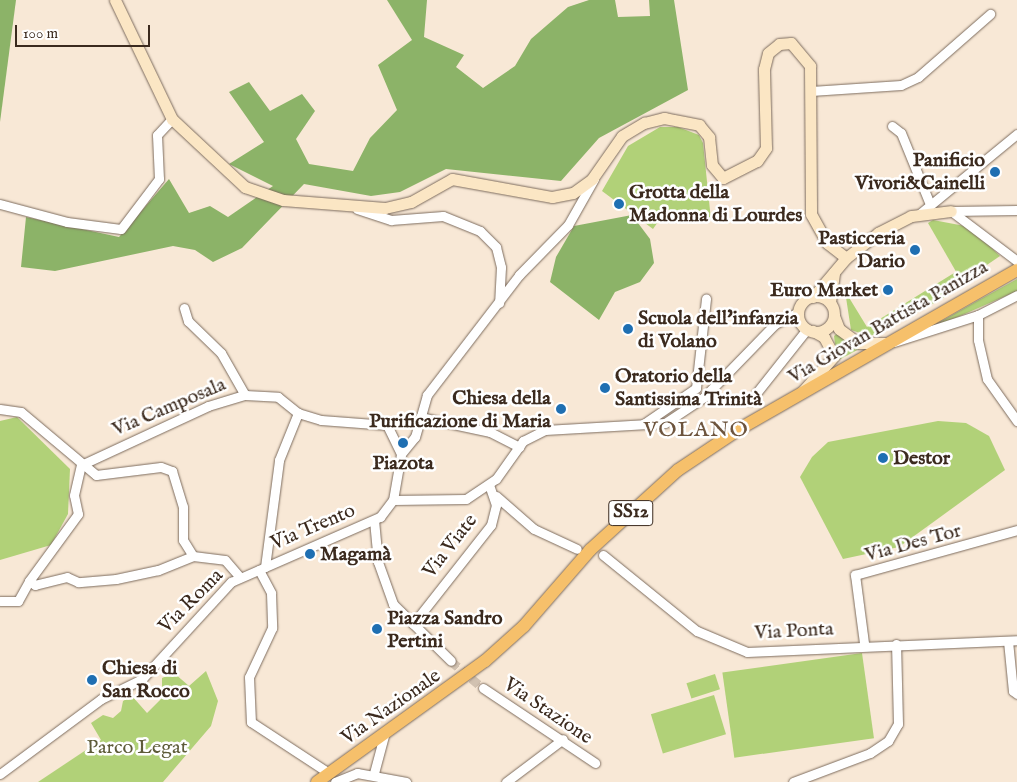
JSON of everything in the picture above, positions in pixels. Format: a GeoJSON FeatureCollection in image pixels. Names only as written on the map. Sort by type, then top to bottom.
{"type":"FeatureCollection","features":[{"type":"Feature","properties":{"kind":"main road","name":"Via Giovan Battista Panizza"},"geometry":{"type":"LineString","coordinates":[[485,661],[524,626],[590,550],[678,470],[801,393],[1013,273]]}},
{"type":"Feature","properties":{"kind":"main road","name":"Via Nazionale"},"geometry":{"type":"LineString","coordinates":[[316,782],[332,778],[386,732],[485,661]]}},
{"type":"Feature","properties":{"kind":"street"},"geometry":{"type":"LineString","coordinates":[[115,0],[172,120],[245,187],[283,200],[349,203],[385,208],[411,202],[452,178],[552,197],[573,192],[600,168]]}},
{"type":"Feature","properties":{"kind":"street"},"geometry":{"type":"LineString","coordinates":[[811,91],[901,85],[918,77],[990,14]]}},
{"type":"Feature","properties":{"kind":"street"},"geometry":{"type":"LineString","coordinates":[[846,258],[827,243],[810,214],[810,66],[802,52],[792,43],[779,44],[768,53],[764,69],[766,148],[757,162],[724,178],[712,165],[708,137],[700,125],[664,118],[644,123],[622,136],[600,168],[568,225],[519,275],[479,332],[427,395],[415,437],[400,454],[393,500],[466,499],[489,485],[523,440],[545,430],[665,423],[692,408],[775,324],[799,312],[846,258],[878,233],[916,216],[951,211],[1017,210]]}},
{"type":"Feature","properties":{"kind":"street"},"geometry":{"type":"LineString","coordinates":[[0,204],[67,222],[121,229],[160,179],[156,135],[172,120]]}},
{"type":"Feature","properties":{"kind":"street"},"geometry":{"type":"LineString","coordinates":[[892,126],[900,133],[929,202]]}},
{"type":"Feature","properties":{"kind":"street"},"geometry":{"type":"LineString","coordinates":[[916,216],[929,202],[1017,134]]}},
{"type":"Feature","properties":{"kind":"street"},"geometry":{"type":"LineString","coordinates":[[349,203],[392,220],[443,216],[480,231],[496,247],[500,267],[499,303]]}},
{"type":"Feature","properties":{"kind":"street"},"geometry":{"type":"LineString","coordinates":[[951,211],[1017,261]]}},
{"type":"Feature","properties":{"kind":"street"},"geometry":{"type":"LineString","coordinates":[[835,270],[830,302],[834,316],[839,329],[858,343],[890,343],[978,315],[1017,295]]}},
{"type":"Feature","properties":{"kind":"street"},"geometry":{"type":"LineString","coordinates":[[813,297],[830,302]]}},
{"type":"Feature","properties":{"kind":"street"},"geometry":{"type":"LineString","coordinates":[[645,423],[696,388],[706,299]]}},
{"type":"Feature","properties":{"kind":"street"},"geometry":{"type":"LineString","coordinates":[[184,308],[188,322],[221,353],[245,395]]}},
{"type":"Feature","properties":{"kind":"street"},"geometry":{"type":"LineString","coordinates":[[799,312],[810,330],[827,341],[834,356],[801,393]]}},
{"type":"Feature","properties":{"kind":"street"},"geometry":{"type":"LineString","coordinates":[[978,315],[978,340],[987,379],[1017,421]]}},
{"type":"Feature","properties":{"kind":"street"},"geometry":{"type":"LineString","coordinates":[[750,401],[810,330],[824,330],[834,316]]}},
{"type":"Feature","properties":{"kind":"street","name":"Via Camposala"},"geometry":{"type":"LineString","coordinates":[[81,465],[208,406],[245,395],[278,397],[298,413],[321,420],[387,425],[400,454]]}},
{"type":"Feature","properties":{"kind":"street"},"geometry":{"type":"LineString","coordinates":[[0,409],[21,412],[81,465],[96,475],[161,467],[172,471],[183,507],[182,540],[193,556]]}},
{"type":"Feature","properties":{"kind":"street"},"geometry":{"type":"LineString","coordinates":[[298,413],[279,460],[262,568],[271,593],[272,628],[249,677],[251,722],[332,778],[346,774],[374,773],[406,782]]}},
{"type":"Feature","properties":{"kind":"street"},"geometry":{"type":"LineString","coordinates":[[420,417],[490,432],[519,447]]}},
{"type":"Feature","properties":{"kind":"street"},"geometry":{"type":"LineString","coordinates":[[0,601],[18,601],[29,581],[78,514],[74,495],[81,465]]}},
{"type":"Feature","properties":{"kind":"street","name":"Via Viate"},"geometry":{"type":"LineString","coordinates":[[413,624],[491,524],[496,514],[496,496],[489,485]]}},
{"type":"Feature","properties":{"kind":"street"},"geometry":{"type":"LineString","coordinates":[[496,496],[534,529],[577,549]]}},
{"type":"Feature","properties":{"kind":"street","name":"Via Trento"},"geometry":{"type":"LineString","coordinates":[[240,577],[374,520],[393,500]]}},
{"type":"Feature","properties":{"kind":"street"},"geometry":{"type":"LineString","coordinates":[[374,520],[380,572],[392,604],[451,661]]}},
{"type":"Feature","properties":{"kind":"street","name":"Via Des Tor"},"geometry":{"type":"LineString","coordinates":[[864,643],[855,575],[1017,530]]}},
{"type":"Feature","properties":{"kind":"street","name":"Via Ponta"},"geometry":{"type":"LineString","coordinates":[[603,555],[666,609],[720,644],[747,652],[771,652],[864,643],[896,644],[1013,640]]}},
{"type":"Feature","properties":{"kind":"street"},"geometry":{"type":"LineString","coordinates":[[29,581],[35,585],[67,577],[78,582],[116,578],[158,570],[193,556],[225,560],[240,577]]}},
{"type":"Feature","properties":{"kind":"street","name":"Via Roma"},"geometry":{"type":"LineString","coordinates":[[0,774],[101,699],[142,679],[240,577]]}},
{"type":"Feature","properties":{"kind":"street"},"geometry":{"type":"LineString","coordinates":[[1013,640],[1013,691],[1017,694]]}},
{"type":"Feature","properties":{"kind":"street"},"geometry":{"type":"LineString","coordinates":[[793,782],[870,752],[888,741],[898,724],[896,644]]}},
{"type":"Feature","properties":{"kind":"street","name":"Via Stazione"},"geometry":{"type":"LineString","coordinates":[[483,688],[562,739],[595,763]]}},
{"type":"Feature","properties":{"kind":"street"},"geometry":{"type":"LineString","coordinates":[[374,773],[386,732]]}},
{"type":"Feature","properties":{"kind":"street"},"geometry":{"type":"LineString","coordinates":[[506,782],[562,739]]}},
{"type":"Feature","properties":{"kind":"green space"},"geometry":{"type":"Polygon","coordinates":[[[0,0],[16,0],[0,122],[0,0]]]}},
{"type":"Feature","properties":{"kind":"green space"},"geometry":{"type":"Polygon","coordinates":[[[387,0],[427,0],[424,37],[464,55],[456,67],[483,88],[515,66],[531,39],[568,7],[589,0],[615,0],[618,17],[650,16],[649,0],[674,0],[688,90],[599,138],[561,181],[446,169],[400,192],[371,196],[304,184],[242,248],[213,262],[195,250],[173,246],[55,271],[21,267],[26,217],[119,237],[169,179],[189,213],[210,206],[228,217],[273,186],[229,164],[264,142],[229,92],[249,82],[270,111],[302,94],[315,111],[296,139],[309,164],[353,171],[370,138],[397,110],[378,65],[412,40],[387,0]]]}},
{"type":"Feature","properties":{"kind":"green space"},"geometry":{"type":"Polygon","coordinates":[[[660,127],[678,127],[699,135],[703,143],[711,220],[660,219],[653,229],[602,191],[628,146],[660,127]]]}},
{"type":"Feature","properties":{"kind":"green space"},"geometry":{"type":"Polygon","coordinates":[[[632,215],[650,239],[654,263],[640,282],[615,292],[599,320],[550,282],[556,257],[574,226],[632,215]]]}},
{"type":"Feature","properties":{"kind":"green space"},"geometry":{"type":"Polygon","coordinates":[[[933,220],[970,227],[1000,256],[962,282],[928,223],[933,220]]]}},
{"type":"Feature","properties":{"kind":"green space"},"geometry":{"type":"Polygon","coordinates":[[[954,273],[963,287],[880,333],[869,336],[851,330],[845,291],[867,327],[954,273]]]}},
{"type":"Feature","properties":{"kind":"green space"},"geometry":{"type":"Polygon","coordinates":[[[1017,279],[1017,291],[917,335],[977,301],[1017,279]]]}},
{"type":"Feature","properties":{"kind":"green space"},"geometry":{"type":"Polygon","coordinates":[[[839,332],[861,348],[837,361],[834,336],[839,332]]]}},
{"type":"Feature","properties":{"kind":"green space"},"geometry":{"type":"Polygon","coordinates":[[[17,417],[70,469],[68,514],[51,545],[0,560],[0,421],[17,417]]]}},
{"type":"Feature","properties":{"kind":"green space","name":"Destor"},"geometry":{"type":"Polygon","coordinates":[[[938,421],[966,423],[989,436],[1005,470],[899,547],[843,559],[800,477],[812,457],[828,442],[938,421]]]}},
{"type":"Feature","properties":{"kind":"green space"},"geometry":{"type":"Polygon","coordinates":[[[862,653],[874,738],[734,758],[722,673],[862,653]]]}},
{"type":"Feature","properties":{"kind":"green space","name":"Parco Legat"},"geometry":{"type":"Polygon","coordinates":[[[206,671],[218,701],[211,726],[163,782],[38,782],[101,740],[91,723],[103,715],[113,718],[121,711],[123,701],[132,696],[147,713],[162,698],[162,678],[174,673],[189,686],[206,671]]]}},
{"type":"Feature","properties":{"kind":"green space"},"geometry":{"type":"Polygon","coordinates":[[[715,674],[720,689],[691,698],[686,683],[715,674]]]}},
{"type":"Feature","properties":{"kind":"green space"},"geometry":{"type":"Polygon","coordinates":[[[714,695],[726,734],[663,754],[651,714],[714,695]]]}},
{"type":"Feature","properties":{"kind":"tunnel"},"geometry":{"type":"LineString","coordinates":[[451,661],[483,688]]}},
{"type":"Feature","properties":{"kind":"place","name":"Panificio Vivori&Cainelli"},"geometry":{"type":"Point","coordinates":[995,172]}},
{"type":"Feature","properties":{"kind":"place","name":"Grotta della Madonna di Lourdes"},"geometry":{"type":"Point","coordinates":[619,204]}},
{"type":"Feature","properties":{"kind":"place","name":"Pasticceria Dario"},"geometry":{"type":"Point","coordinates":[915,250]}},
{"type":"Feature","properties":{"kind":"place","name":"Euro Market"},"geometry":{"type":"Point","coordinates":[888,290]}},
{"type":"Feature","properties":{"kind":"place","name":"Scuola dell'infanzia di Volano"},"geometry":{"type":"Point","coordinates":[628,329]}},
{"type":"Feature","properties":{"kind":"place","name":"Oratorio della Santissima Trinità"},"geometry":{"type":"Point","coordinates":[605,388]}},
{"type":"Feature","properties":{"kind":"place","name":"Chiesa della Purificazione di Maria"},"geometry":{"type":"Point","coordinates":[561,409]}},
{"type":"Feature","properties":{"kind":"place","name":"Piazota"},"geometry":{"type":"Point","coordinates":[403,443]}},
{"type":"Feature","properties":{"kind":"place","name":"Destor"},"geometry":{"type":"Point","coordinates":[883,458]}},
{"type":"Feature","properties":{"kind":"place","name":"Magamà"},"geometry":{"type":"Point","coordinates":[310,554]}},
{"type":"Feature","properties":{"kind":"place","name":"Piazza Sandro Pertini"},"geometry":{"type":"Point","coordinates":[377,629]}},
{"type":"Feature","properties":{"kind":"place","name":"Chiesa di San Rocco"},"geometry":{"type":"Point","coordinates":[92,680]}},
{"type":"Feature","properties":{"kind":"district","name":"VOLANO"},"geometry":{"type":"Point","coordinates":[696,431]}}]}
